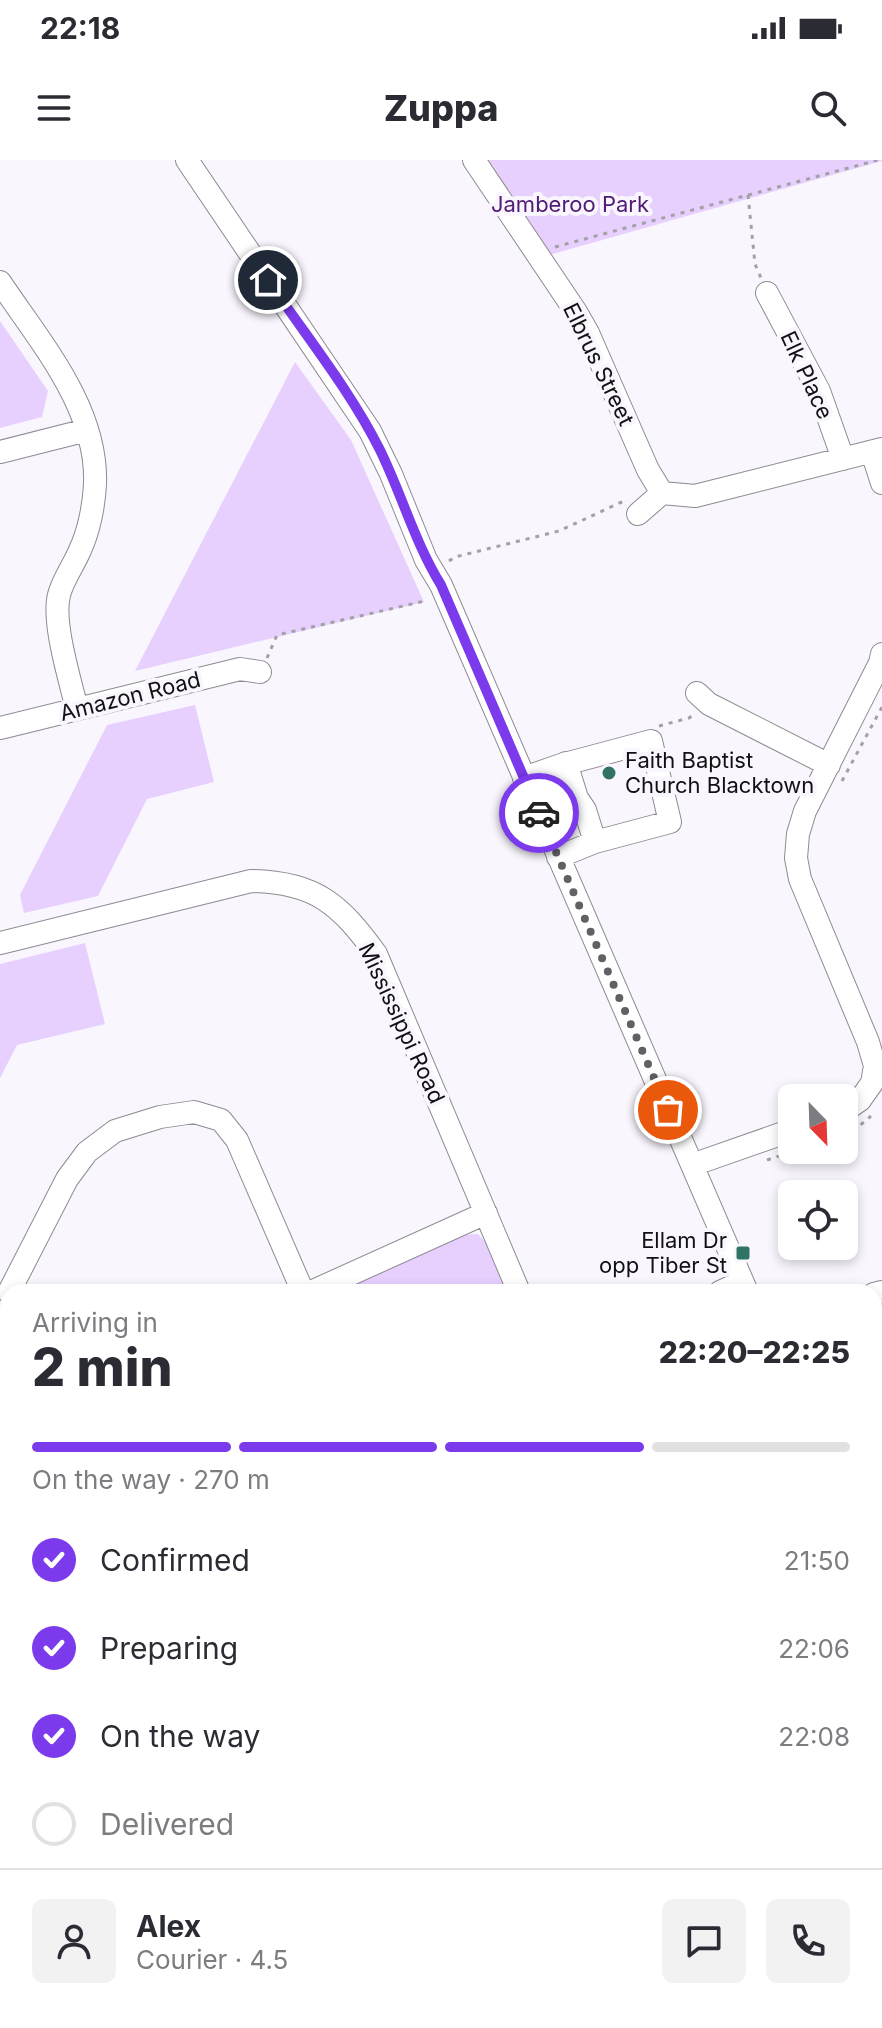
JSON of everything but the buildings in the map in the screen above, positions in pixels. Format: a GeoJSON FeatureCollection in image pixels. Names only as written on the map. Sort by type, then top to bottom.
{"type":"FeatureCollection","features":[{"type":"Feature","properties":{"kind":"street","name":"Elbrus Street"},"geometry":{"type":"LineString","coordinates":[[474,160],[588,333],[648,470],[662,493]]}},
{"type":"Feature","properties":{"kind":"street"},"geometry":{"type":"LineString","coordinates":[[197,163],[370,431],[391,474],[743,1284]]}},
{"type":"Feature","properties":{"kind":"street"},"geometry":{"type":"LineString","coordinates":[[0,282],[78,401],[93,456],[95,484],[90,521],[82,548],[59,595],[57,619],[77,709]]}},
{"type":"Feature","properties":{"kind":"street","name":"Elk Place"},"geometry":{"type":"LineString","coordinates":[[767,293],[819,391],[843,459]]}},
{"type":"Feature","properties":{"kind":"street"},"geometry":{"type":"LineString","coordinates":[[0,452],[87,430]]}},
{"type":"Feature","properties":{"kind":"street"},"geometry":{"type":"LineString","coordinates":[[632,507],[662,493],[695,496],[877,450],[882,483]]}},
{"type":"Feature","properties":{"kind":"street"},"geometry":{"type":"LineString","coordinates":[[858,1101],[872,1083],[879,1066],[809,904],[796,858],[798,834],[805,811],[882,654]]}},
{"type":"Feature","properties":{"kind":"street","name":"Amazon Road"},"geometry":{"type":"LineString","coordinates":[[0,728],[240,669],[260,672]]}},
{"type":"Feature","properties":{"kind":"street"},"geometry":{"type":"LineString","coordinates":[[697,693],[709,704],[829,765]]}},
{"type":"Feature","properties":{"kind":"street"},"geometry":{"type":"LineString","coordinates":[[524,778],[566,763],[651,741],[670,822],[595,842],[558,857]]}},
{"type":"Feature","properties":{"kind":"street"},"geometry":{"type":"LineString","coordinates":[[566,763],[595,842]]}},
{"type":"Feature","properties":{"kind":"street","name":"Mississippi Road"},"geometry":{"type":"LineString","coordinates":[[0,943],[251,881],[302,888],[333,904],[356,926],[376,954],[516,1284]]}},
{"type":"Feature","properties":{"kind":"street"},"geometry":{"type":"LineString","coordinates":[[14,1284],[67,1179],[87,1152],[115,1131],[160,1117],[194,1112],[221,1120],[237,1140],[300,1284]]}},
{"type":"Feature","properties":{"kind":"street"},"geometry":{"type":"LineString","coordinates":[[692,1165],[778,1135]]}},
{"type":"Feature","properties":{"kind":"street"},"geometry":{"type":"LineString","coordinates":[[329,1284],[486,1213]]}},
{"type":"Feature","properties":{"kind":"path"},"geometry":{"type":"LineString","coordinates":[[536,252],[878,160]]}},
{"type":"Feature","properties":{"kind":"path"},"geometry":{"type":"LineString","coordinates":[[748,195],[755,264],[767,293]]}},
{"type":"Feature","properties":{"kind":"path"},"geometry":{"type":"LineString","coordinates":[[449,561],[632,507]]}},
{"type":"Feature","properties":{"kind":"path"},"geometry":{"type":"LineString","coordinates":[[260,672],[277,635],[425,601]]}},
{"type":"Feature","properties":{"kind":"path"},"geometry":{"type":"LineString","coordinates":[[840,785],[882,707]]}},
{"type":"Feature","properties":{"kind":"green space","name":"Jamberoo Park"},"geometry":{"type":"Polygon","coordinates":[[[487,160],[882,160],[882,161],[549,255],[487,160]]]}},
{"type":"Feature","properties":{"kind":"green space"},"geometry":{"type":"Polygon","coordinates":[[[0,321],[48,391],[42,417],[0,428],[0,321]]]}},
{"type":"Feature","properties":{"kind":"green space"},"geometry":{"type":"Polygon","coordinates":[[[295,362],[351,440],[424,602],[135,671],[295,362]]]}},
{"type":"Feature","properties":{"kind":"green space"},"geometry":{"type":"Polygon","coordinates":[[[195,705],[214,782],[147,799],[98,896],[24,913],[20,895],[107,725],[195,705]]]}},
{"type":"Feature","properties":{"kind":"green space"},"geometry":{"type":"Polygon","coordinates":[[[85,943],[105,1024],[17,1045],[0,1078],[0,964],[85,943]]]}},
{"type":"Feature","properties":{"kind":"green space"},"geometry":{"type":"Polygon","coordinates":[[[478,1234],[487,1244],[505,1284],[352,1284],[461,1235],[478,1234]]]}},
{"type":"Feature","properties":{"kind":"way so far"},"geometry":{"type":"LineString","coordinates":[[539,813],[668,1110]]}},
{"type":"Feature","properties":{"kind":"place","name":"Faith Baptist Church Blacktown"},"geometry":{"type":"Point","coordinates":[609,773]}},
{"type":"Feature","properties":{"kind":"place","name":"Ellam Dr opp Tiber St"},"geometry":{"type":"Point","coordinates":[743,1253]}},
{"type":"Feature","properties":{"kind":"route"},"geometry":{"type":"LineString","coordinates":[[268,280],[347,395],[381,451],[539,813]]}}]}
